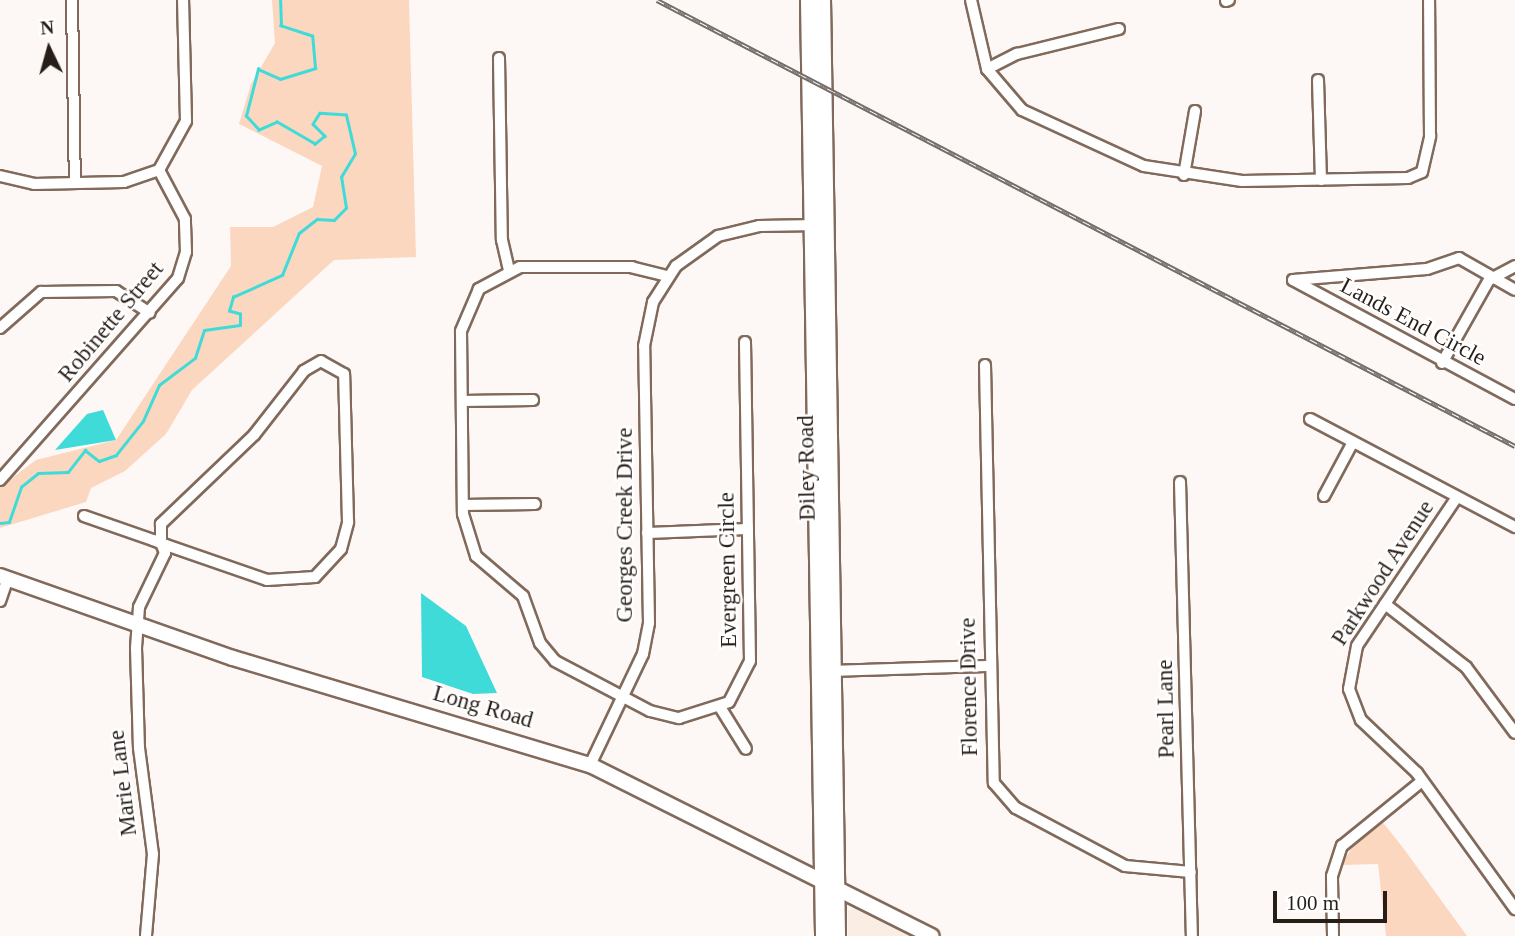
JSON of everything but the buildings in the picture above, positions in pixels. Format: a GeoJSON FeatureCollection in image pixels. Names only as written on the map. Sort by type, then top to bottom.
{"type":"FeatureCollection","features":[{"type":"Feature","properties":{"kind":"highway","name":"Diley Road"},"geometry":{"type":"LineString","coordinates":[[810,0],[820,225]]}},
{"type":"Feature","properties":{"kind":"highway","name":"Diley Road"},"geometry":{"type":"LineString","coordinates":[[822,0],[820,225],[826,671],[830,881],[837,936]]}},
{"type":"Feature","properties":{"kind":"highway","name":"Diley Road"},"geometry":{"type":"LineString","coordinates":[[824,936],[830,881]]}},
{"type":"Feature","properties":{"kind":"main road","name":"Long Road"},"geometry":{"type":"LineString","coordinates":[[4,577],[138,625],[590,765],[830,881],[932,936]]}},
{"type":"Feature","properties":{"kind":"street"},"geometry":{"type":"LineString","coordinates":[[72,0],[75,183]]}},
{"type":"Feature","properties":{"kind":"street"},"geometry":{"type":"LineString","coordinates":[[0,176],[21,183],[124,182],[159,170],[186,121],[183,0]]}},
{"type":"Feature","properties":{"kind":"street"},"geometry":{"type":"LineString","coordinates":[[971,0],[987,69],[1022,110],[1123,159],[1184,175],[1321,180],[1408,178],[1422,172],[1426,158],[1429,0]]}},
{"type":"Feature","properties":{"kind":"street"},"geometry":{"type":"LineString","coordinates":[[987,69],[1017,54],[1119,29]]}},
{"type":"Feature","properties":{"kind":"street"},"geometry":{"type":"LineString","coordinates":[[499,58],[502,240],[509,270]]}},
{"type":"Feature","properties":{"kind":"street"},"geometry":{"type":"LineString","coordinates":[[1318,80],[1321,180]]}},
{"type":"Feature","properties":{"kind":"street"},"geometry":{"type":"LineString","coordinates":[[1184,175],[1195,111]]}},
{"type":"Feature","properties":{"kind":"street","name":"Robinette Street"},"geometry":{"type":"LineString","coordinates":[[0,480],[150,313],[178,278],[186,252],[179,202],[159,170]]}},
{"type":"Feature","properties":{"kind":"street"},"geometry":{"type":"LineString","coordinates":[[746,749],[719,707],[679,718],[624,696],[555,661],[540,643],[523,596],[476,556],[463,505],[463,318],[479,289],[509,270],[632,267],[667,276],[696,247],[744,228],[820,225]]}},
{"type":"Feature","properties":{"kind":"street","name":"Lands End Circle"},"geometry":{"type":"LineString","coordinates":[[1489,280],[1459,258],[1427,269],[1293,279],[1442,363],[1515,399]]}},
{"type":"Feature","properties":{"kind":"street"},"geometry":{"type":"LineString","coordinates":[[1442,363],[1489,280],[1515,266]]}},
{"type":"Feature","properties":{"kind":"street","name":"Georges Creek Drive"},"geometry":{"type":"LineString","coordinates":[[590,765],[624,696],[649,623],[645,338],[667,276]]}},
{"type":"Feature","properties":{"kind":"street"},"geometry":{"type":"LineString","coordinates":[[1489,280],[1515,290]]}},
{"type":"Feature","properties":{"kind":"street"},"geometry":{"type":"LineString","coordinates":[[0,328],[41,292],[116,291],[150,313]]}},
{"type":"Feature","properties":{"kind":"street","name":"Evergreen Circle"},"geometry":{"type":"LineString","coordinates":[[719,707],[743,682],[750,661],[745,342]]}},
{"type":"Feature","properties":{"kind":"street","name":"Marie Lane"},"geometry":{"type":"LineString","coordinates":[[146,936],[153,854],[136,714],[138,625],[139,607],[165,553],[161,543],[161,524],[178,502],[254,435],[301,374],[321,361],[346,380],[345,538],[314,577],[285,583],[245,573],[161,543]]}},
{"type":"Feature","properties":{"kind":"street","name":"Florence Drive"},"geometry":{"type":"LineString","coordinates":[[985,365],[992,772],[1007,801],[1125,866],[1191,872]]}},
{"type":"Feature","properties":{"kind":"street"},"geometry":{"type":"LineString","coordinates":[[462,401],[533,400]]}},
{"type":"Feature","properties":{"kind":"street"},"geometry":{"type":"LineString","coordinates":[[1310,419],[1515,527]]}},
{"type":"Feature","properties":{"kind":"street"},"geometry":{"type":"LineString","coordinates":[[1324,496],[1353,442]]}},
{"type":"Feature","properties":{"kind":"street","name":"Pearl Lane"},"geometry":{"type":"LineString","coordinates":[[1180,482],[1192,936]]}},
{"type":"Feature","properties":{"kind":"street","name":"Parkwood Avenue"},"geometry":{"type":"LineString","coordinates":[[1457,497],[1352,656],[1351,700],[1366,726],[1422,781],[1515,909]]}},
{"type":"Feature","properties":{"kind":"street"},"geometry":{"type":"LineString","coordinates":[[463,505],[535,504]]}},
{"type":"Feature","properties":{"kind":"street"},"geometry":{"type":"LineString","coordinates":[[84,516],[161,543]]}},
{"type":"Feature","properties":{"kind":"street"},"geometry":{"type":"LineString","coordinates":[[648,533],[748,529]]}},
{"type":"Feature","properties":{"kind":"street"},"geometry":{"type":"LineString","coordinates":[[0,601],[4,577]]}},
{"type":"Feature","properties":{"kind":"street"},"geometry":{"type":"LineString","coordinates":[[1385,604],[1460,661],[1514,729]]}},
{"type":"Feature","properties":{"kind":"street"},"geometry":{"type":"LineString","coordinates":[[826,671],[989,666]]}},
{"type":"Feature","properties":{"kind":"street"},"geometry":{"type":"LineString","coordinates":[[1333,936],[1332,876],[1342,846],[1422,781]]}},
{"type":"Feature","properties":{"kind":"shaded area"},"geometry":{"type":"Polygon","coordinates":[[[272,0],[409,0],[416,257],[334,260],[192,390],[166,434],[125,471],[91,488],[86,502],[0,528],[0,487],[36,460],[116,440],[231,266],[230,227],[273,227],[313,207],[322,166],[239,124],[251,84],[275,43],[272,0]]]}},
{"type":"Feature","properties":{"kind":"shaded area"},"geometry":{"type":"Polygon","coordinates":[[[1381,820],[1467,936],[1386,936],[1378,864],[1341,865],[1359,837],[1381,820]]]}},
{"type":"Feature","properties":{"kind":"shaded area"},"geometry":{"type":"Polygon","coordinates":[[[860,908],[913,936],[848,936],[848,910],[860,908]]]}},
{"type":"Feature","properties":{"kind":"water"},"geometry":{"type":"Polygon","coordinates":[[[103,410],[116,440],[55,450],[87,414],[103,410]]]}},
{"type":"Feature","properties":{"kind":"water"},"geometry":{"type":"Polygon","coordinates":[[[421,593],[466,626],[497,693],[473,694],[422,677],[421,593]]]}},
{"type":"Feature","properties":{"kind":"waterway"},"geometry":{"type":"LineString","coordinates":[[0,523],[9,522],[21,487],[38,473],[68,472],[85,450],[99,461],[116,455],[143,421],[159,385],[195,358],[204,330],[240,325],[240,314],[229,311],[233,297],[282,275],[299,233],[317,219],[334,220],[346,208],[341,177],[355,154],[346,115],[320,113],[313,124],[325,136],[315,144],[277,122],[259,130],[246,116],[258,69],[280,79],[315,68],[312,36],[281,26],[280,0]]}},
{"type":"Feature","properties":{"kind":"railway"},"geometry":{"type":"LineString","coordinates":[[657,0],[1515,446]]}}]}
